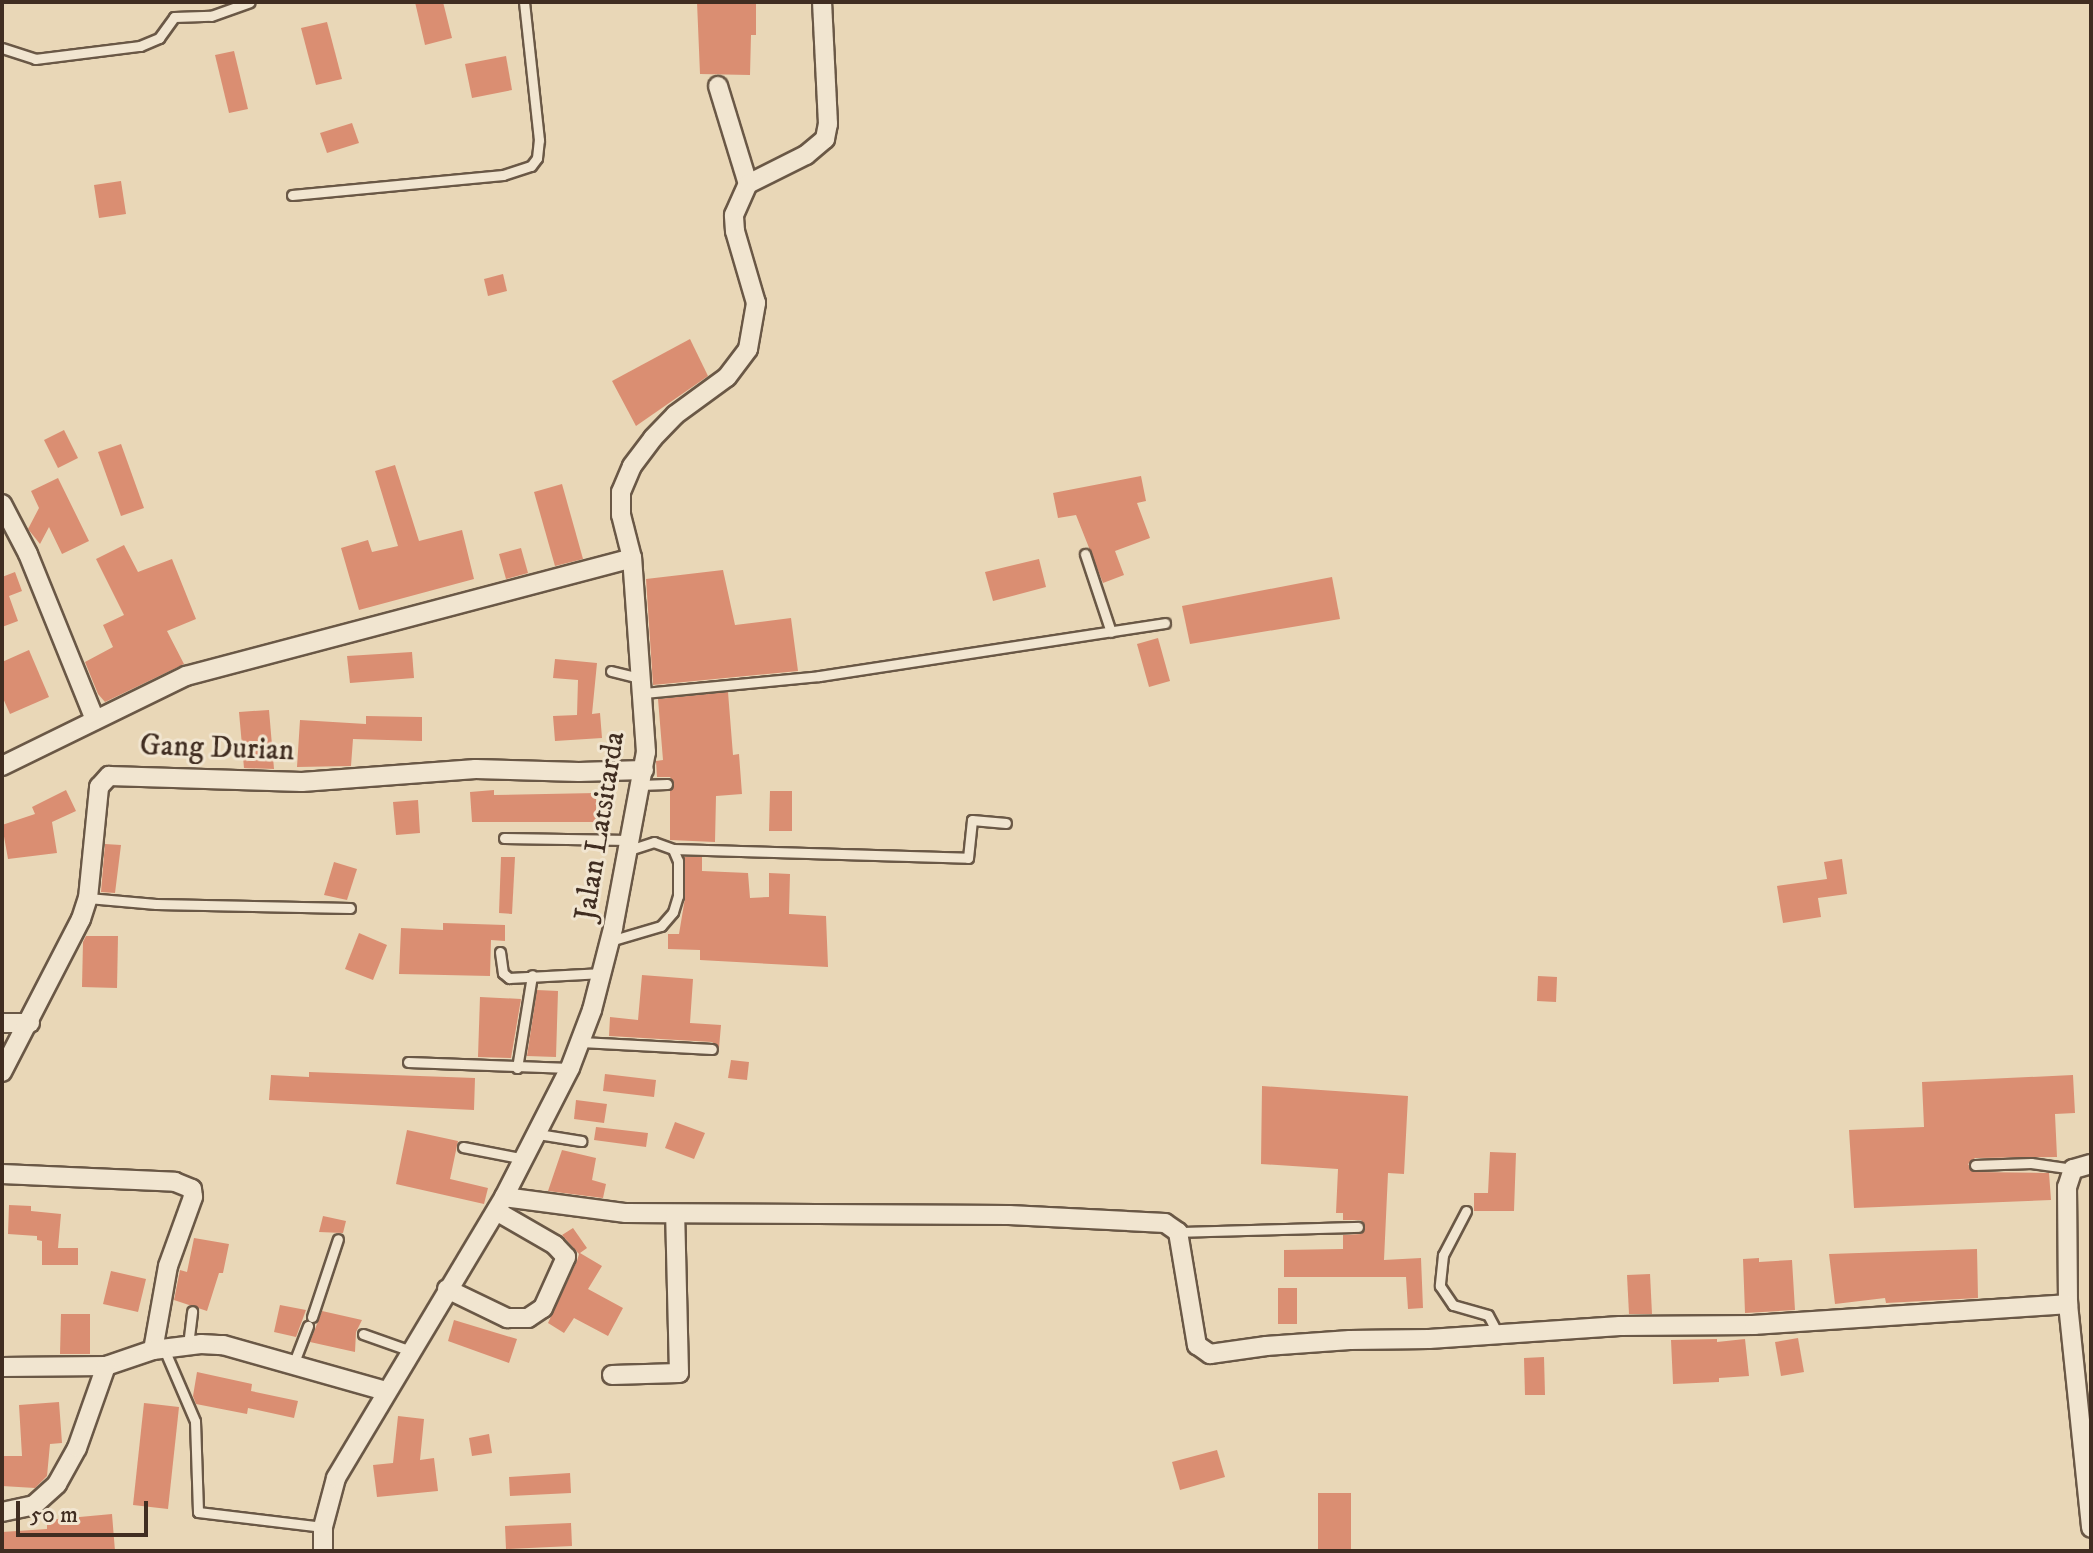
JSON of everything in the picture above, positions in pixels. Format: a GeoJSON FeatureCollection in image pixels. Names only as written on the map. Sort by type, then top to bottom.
{"type":"FeatureCollection","features":[{"type":"Feature","properties":{"kind":"street"},"geometry":{"type":"LineString","coordinates":[[718,86],[748,184],[806,155],[825,139],[828,124],[822,2]]}},
{"type":"Feature","properties":{"kind":"street","name":"Jalan Latsitarda"},"geometry":{"type":"LineString","coordinates":[[323,1551],[323,1527],[336,1478],[525,1159],[581,1042],[603,973],[642,777],[647,731],[632,558],[620,504],[625,477],[664,424],[733,371],[753,337],[756,303],[735,231],[734,215],[748,184]]}},
{"type":"Feature","properties":{"kind":"street"},"geometry":{"type":"LineString","coordinates":[[2,504],[28,554],[95,720]]}},
{"type":"Feature","properties":{"kind":"street"},"geometry":{"type":"LineString","coordinates":[[2,766],[186,676],[632,558]]}},
{"type":"Feature","properties":{"kind":"street","name":"Gang Durian"},"geometry":{"type":"LineString","coordinates":[[2,1072],[30,1023],[88,898],[99,787],[109,776],[118,773],[302,782],[476,769],[642,777]]}},
{"type":"Feature","properties":{"kind":"street"},"geometry":{"type":"LineString","coordinates":[[2,1023],[30,1023]]}},
{"type":"Feature","properties":{"kind":"street"},"geometry":{"type":"LineString","coordinates":[[2082,1166],[2067,1187],[2068,1304],[2091,1528]]}},
{"type":"Feature","properties":{"kind":"street"},"geometry":{"type":"LineString","coordinates":[[2,1174],[175,1182],[192,1189],[193,1197],[168,1266],[158,1349]]}},
{"type":"Feature","properties":{"kind":"street"},"geometry":{"type":"LineString","coordinates":[[500,1204],[599,1212],[1009,1215],[1159,1222],[1178,1232],[1197,1345],[1206,1354],[1266,1346],[1620,1326],[1754,1325],[2068,1304]]}},
{"type":"Feature","properties":{"kind":"street"},"geometry":{"type":"LineString","coordinates":[[447,1289],[507,1318],[528,1318],[543,1308],[566,1257],[555,1245],[500,1204]]}},
{"type":"Feature","properties":{"kind":"street"},"geometry":{"type":"LineString","coordinates":[[612,1375],[679,1373],[675,1214]]}},
{"type":"Feature","properties":{"kind":"street"},"geometry":{"type":"LineString","coordinates":[[2,1367],[106,1366],[158,1349],[223,1345],[386,1391]]}},
{"type":"Feature","properties":{"kind":"street"},"geometry":{"type":"LineString","coordinates":[[2,1512],[34,1505],[57,1484],[77,1448],[106,1366]]}},
{"type":"Feature","properties":{"kind":"lane"},"geometry":{"type":"LineString","coordinates":[[2,48],[35,59],[140,46],[159,38],[174,17],[211,16],[250,2]]}},
{"type":"Feature","properties":{"kind":"lane"},"geometry":{"type":"LineString","coordinates":[[292,195],[503,175],[531,166],[537,158],[539,140],[524,2]]}},
{"type":"Feature","properties":{"kind":"lane"},"geometry":{"type":"LineString","coordinates":[[1085,554],[1111,632]]}},
{"type":"Feature","properties":{"kind":"lane"},"geometry":{"type":"LineString","coordinates":[[611,671],[643,686],[819,676],[1165,623]]}},
{"type":"Feature","properties":{"kind":"lane"},"geometry":{"type":"LineString","coordinates":[[642,777],[667,784]]}},
{"type":"Feature","properties":{"kind":"lane"},"geometry":{"type":"LineString","coordinates":[[504,838],[628,846],[660,843],[673,849],[968,858],[972,820],[1006,823]]}},
{"type":"Feature","properties":{"kind":"lane"},"geometry":{"type":"LineString","coordinates":[[610,941],[654,929],[673,912],[678,879],[673,849]]}},
{"type":"Feature","properties":{"kind":"lane"},"geometry":{"type":"LineString","coordinates":[[88,898],[156,904],[350,908]]}},
{"type":"Feature","properties":{"kind":"lane"},"geometry":{"type":"LineString","coordinates":[[500,952],[507,977],[603,973]]}},
{"type":"Feature","properties":{"kind":"lane"},"geometry":{"type":"LineString","coordinates":[[517,1068],[532,975]]}},
{"type":"Feature","properties":{"kind":"lane"},"geometry":{"type":"LineString","coordinates":[[581,1042],[712,1049]]}},
{"type":"Feature","properties":{"kind":"lane"},"geometry":{"type":"LineString","coordinates":[[408,1062],[570,1068]]}},
{"type":"Feature","properties":{"kind":"lane"},"geometry":{"type":"LineString","coordinates":[[538,1134],[581,1141]]}},
{"type":"Feature","properties":{"kind":"lane"},"geometry":{"type":"LineString","coordinates":[[463,1147],[525,1159]]}},
{"type":"Feature","properties":{"kind":"lane"},"geometry":{"type":"LineString","coordinates":[[1975,1165],[2042,1163],[2082,1166]]}},
{"type":"Feature","properties":{"kind":"lane"},"geometry":{"type":"LineString","coordinates":[[1466,1211],[1443,1255],[1440,1286],[1453,1305],[1488,1315],[1498,1334]]}},
{"type":"Feature","properties":{"kind":"lane"},"geometry":{"type":"LineString","coordinates":[[1178,1232],[1358,1227]]}},
{"type":"Feature","properties":{"kind":"lane"},"geometry":{"type":"LineString","coordinates":[[293,1365],[338,1239]]}},
{"type":"Feature","properties":{"kind":"lane"},"geometry":{"type":"LineString","coordinates":[[188,1345],[192,1311]]}},
{"type":"Feature","properties":{"kind":"lane"},"geometry":{"type":"LineString","coordinates":[[363,1334],[411,1351]]}},
{"type":"Feature","properties":{"kind":"lane"},"geometry":{"type":"LineString","coordinates":[[158,1349],[195,1421],[198,1512],[323,1527]]}},
{"type":"Feature","properties":{"kind":"building"},"geometry":{"type":"Polygon","coordinates":[[[415,2],[443,2],[452,38],[425,45],[415,2]]]}},
{"type":"Feature","properties":{"kind":"building"},"geometry":{"type":"Polygon","coordinates":[[[697,2],[756,2],[756,35],[751,35],[750,75],[700,74],[697,2]]]}},
{"type":"Feature","properties":{"kind":"building"},"geometry":{"type":"Polygon","coordinates":[[[327,22],[342,79],[316,85],[301,28],[327,22]]]}},
{"type":"Feature","properties":{"kind":"building"},"geometry":{"type":"Polygon","coordinates":[[[234,51],[248,109],[229,113],[215,55],[234,51]]]}},
{"type":"Feature","properties":{"kind":"building"},"geometry":{"type":"Polygon","coordinates":[[[506,56],[512,90],[472,98],[465,64],[506,56]]]}},
{"type":"Feature","properties":{"kind":"building"},"geometry":{"type":"Polygon","coordinates":[[[352,123],[359,143],[327,153],[320,133],[352,123]]]}},
{"type":"Feature","properties":{"kind":"building"},"geometry":{"type":"Polygon","coordinates":[[[121,181],[126,214],[99,218],[94,185],[121,181]]]}},
{"type":"Feature","properties":{"kind":"building"},"geometry":{"type":"Polygon","coordinates":[[[503,274],[507,291],[488,296],[484,279],[503,274]]]}},
{"type":"Feature","properties":{"kind":"building"},"geometry":{"type":"Polygon","coordinates":[[[690,339],[708,376],[636,426],[612,381],[690,339]]]}},
{"type":"Feature","properties":{"kind":"building"},"geometry":{"type":"Polygon","coordinates":[[[64,430],[78,458],[58,468],[44,440],[64,430]]]}},
{"type":"Feature","properties":{"kind":"building"},"geometry":{"type":"Polygon","coordinates":[[[121,444],[144,508],[121,516],[98,452],[121,444]]]}},
{"type":"Feature","properties":{"kind":"building"},"geometry":{"type":"Polygon","coordinates":[[[395,465],[419,541],[462,530],[474,579],[359,610],[341,548],[368,540],[372,552],[398,546],[375,471],[395,465]]]}},
{"type":"Feature","properties":{"kind":"building"},"geometry":{"type":"Polygon","coordinates":[[[1141,476],[1146,501],[1137,503],[1150,538],[1115,551],[1124,575],[1103,583],[1076,515],[1058,518],[1053,493],[1141,476]]]}},
{"type":"Feature","properties":{"kind":"building"},"geometry":{"type":"Polygon","coordinates":[[[58,478],[89,541],[62,554],[49,527],[40,544],[28,529],[39,508],[31,491],[58,478]]]}},
{"type":"Feature","properties":{"kind":"building"},"geometry":{"type":"Polygon","coordinates":[[[562,484],[583,559],[555,566],[534,492],[562,484]]]}},
{"type":"Feature","properties":{"kind":"building"},"geometry":{"type":"Polygon","coordinates":[[[124,545],[138,572],[172,559],[196,619],[167,631],[184,664],[105,702],[98,694],[85,662],[113,647],[103,625],[124,615],[96,559],[124,545]]]}},
{"type":"Feature","properties":{"kind":"building"},"geometry":{"type":"Polygon","coordinates":[[[521,548],[528,573],[506,579],[499,554],[521,548]]]}},
{"type":"Feature","properties":{"kind":"building"},"geometry":{"type":"Polygon","coordinates":[[[1039,559],[1046,587],[993,601],[985,572],[1039,559]]]}},
{"type":"Feature","properties":{"kind":"building"},"geometry":{"type":"Polygon","coordinates":[[[723,570],[735,625],[791,618],[798,671],[653,685],[646,579],[723,570]]]}},
{"type":"Feature","properties":{"kind":"building"},"geometry":{"type":"Polygon","coordinates":[[[15,572],[22,591],[9,596],[18,621],[2,627],[2,577],[15,572]]]}},
{"type":"Feature","properties":{"kind":"building"},"geometry":{"type":"Polygon","coordinates":[[[1332,577],[1340,619],[1190,644],[1182,606],[1332,577]]]}},
{"type":"Feature","properties":{"kind":"building"},"geometry":{"type":"Polygon","coordinates":[[[1158,638],[1170,681],[1149,687],[1137,644],[1158,638]]]}},
{"type":"Feature","properties":{"kind":"building"},"geometry":{"type":"Polygon","coordinates":[[[29,650],[49,697],[10,714],[2,696],[2,662],[29,650]]]}},
{"type":"Feature","properties":{"kind":"building"},"geometry":{"type":"Polygon","coordinates":[[[412,652],[414,678],[350,683],[347,656],[412,652]]]}},
{"type":"Feature","properties":{"kind":"building"},"geometry":{"type":"Polygon","coordinates":[[[555,659],[597,663],[592,714],[600,713],[602,738],[555,741],[553,716],[577,715],[578,680],[553,678],[555,659]]]}},
{"type":"Feature","properties":{"kind":"building"},"geometry":{"type":"Polygon","coordinates":[[[728,692],[733,755],[739,754],[742,794],[716,796],[715,842],[670,840],[670,791],[674,783],[670,777],[657,777],[656,761],[663,760],[658,699],[728,692]]]}},
{"type":"Feature","properties":{"kind":"building"},"geometry":{"type":"Polygon","coordinates":[[[269,710],[274,769],[244,768],[239,712],[269,710]]]}},
{"type":"Feature","properties":{"kind":"building"},"geometry":{"type":"Polygon","coordinates":[[[366,716],[422,717],[422,741],[353,739],[351,766],[297,767],[300,720],[366,724],[366,716]]]}},
{"type":"Feature","properties":{"kind":"building"},"geometry":{"type":"Polygon","coordinates":[[[66,790],[76,811],[52,822],[57,853],[8,859],[2,825],[35,814],[32,807],[66,790]]]}},
{"type":"Feature","properties":{"kind":"building"},"geometry":{"type":"Polygon","coordinates":[[[494,790],[494,795],[596,793],[596,822],[472,822],[470,792],[494,790]]]}},
{"type":"Feature","properties":{"kind":"building"},"geometry":{"type":"Polygon","coordinates":[[[770,791],[792,791],[792,831],[769,831],[770,791]]]}},
{"type":"Feature","properties":{"kind":"building"},"geometry":{"type":"Polygon","coordinates":[[[418,800],[420,833],[396,835],[393,802],[418,800]]]}},
{"type":"Feature","properties":{"kind":"building"},"geometry":{"type":"Polygon","coordinates":[[[105,844],[121,845],[115,893],[101,892],[105,844]]]}},
{"type":"Feature","properties":{"kind":"building"},"geometry":{"type":"Polygon","coordinates":[[[501,857],[515,857],[512,914],[499,913],[501,857]]]}},
{"type":"Feature","properties":{"kind":"building"},"geometry":{"type":"Polygon","coordinates":[[[684,857],[702,857],[702,871],[748,873],[750,898],[769,897],[769,873],[790,874],[789,914],[826,916],[828,967],[700,960],[700,950],[668,949],[668,934],[679,934],[685,898],[684,857]]]}},
{"type":"Feature","properties":{"kind":"building"},"geometry":{"type":"Polygon","coordinates":[[[1842,859],[1847,894],[1818,898],[1821,917],[1783,923],[1777,886],[1827,879],[1824,862],[1842,859]]]}},
{"type":"Feature","properties":{"kind":"building"},"geometry":{"type":"Polygon","coordinates":[[[334,862],[357,869],[347,900],[324,895],[334,862]]]}},
{"type":"Feature","properties":{"kind":"building"},"geometry":{"type":"Polygon","coordinates":[[[443,923],[505,925],[505,941],[491,940],[490,976],[399,974],[401,928],[443,930],[443,923]]]}},
{"type":"Feature","properties":{"kind":"building"},"geometry":{"type":"Polygon","coordinates":[[[359,933],[387,945],[373,980],[345,969],[359,933]]]}},
{"type":"Feature","properties":{"kind":"building"},"geometry":{"type":"Polygon","coordinates":[[[86,936],[118,936],[117,988],[82,987],[83,942],[86,936]]]}},
{"type":"Feature","properties":{"kind":"building"},"geometry":{"type":"Polygon","coordinates":[[[642,975],[693,979],[690,1023],[721,1025],[719,1048],[712,1042],[609,1036],[610,1017],[638,1020],[642,975]]]}},
{"type":"Feature","properties":{"kind":"building"},"geometry":{"type":"Polygon","coordinates":[[[1538,976],[1557,977],[1556,1002],[1537,1001],[1538,976]]]}},
{"type":"Feature","properties":{"kind":"building"},"geometry":{"type":"Polygon","coordinates":[[[537,990],[558,991],[556,1057],[527,1056],[537,990]]]}},
{"type":"Feature","properties":{"kind":"building"},"geometry":{"type":"Polygon","coordinates":[[[480,997],[521,999],[511,1058],[478,1057],[480,997]]]}},
{"type":"Feature","properties":{"kind":"building"},"geometry":{"type":"Polygon","coordinates":[[[731,1060],[749,1062],[747,1080],[728,1078],[731,1060]]]}},
{"type":"Feature","properties":{"kind":"building"},"geometry":{"type":"Polygon","coordinates":[[[309,1072],[475,1078],[474,1110],[269,1100],[271,1075],[309,1077],[309,1072]]]}},
{"type":"Feature","properties":{"kind":"building"},"geometry":{"type":"Polygon","coordinates":[[[605,1074],[656,1080],[654,1097],[603,1091],[605,1074]]]}},
{"type":"Feature","properties":{"kind":"building"},"geometry":{"type":"Polygon","coordinates":[[[2073,1075],[2075,1113],[2055,1114],[2057,1157],[1975,1158],[1968,1164],[1974,1172],[2049,1173],[2051,1200],[1854,1208],[1849,1130],[1924,1127],[1922,1082],[2073,1075]]]}},
{"type":"Feature","properties":{"kind":"building"},"geometry":{"type":"Polygon","coordinates":[[[1262,1086],[1408,1096],[1404,1174],[1388,1173],[1384,1260],[1421,1258],[1423,1308],[1408,1309],[1406,1277],[1284,1277],[1284,1250],[1343,1249],[1343,1235],[1361,1234],[1365,1226],[1361,1220],[1343,1220],[1343,1213],[1336,1213],[1338,1169],[1261,1164],[1262,1086]]]}},
{"type":"Feature","properties":{"kind":"building"},"geometry":{"type":"Polygon","coordinates":[[[576,1100],[607,1104],[604,1123],[574,1119],[576,1100]]]}},
{"type":"Feature","properties":{"kind":"building"},"geometry":{"type":"Polygon","coordinates":[[[675,1122],[705,1133],[694,1159],[665,1148],[675,1122]]]}},
{"type":"Feature","properties":{"kind":"building"},"geometry":{"type":"Polygon","coordinates":[[[596,1127],[648,1133],[646,1147],[594,1140],[596,1127]]]}},
{"type":"Feature","properties":{"kind":"building"},"geometry":{"type":"Polygon","coordinates":[[[407,1130],[458,1141],[450,1179],[488,1188],[484,1204],[396,1184],[407,1130]]]}},
{"type":"Feature","properties":{"kind":"building"},"geometry":{"type":"Polygon","coordinates":[[[562,1150],[596,1158],[592,1180],[606,1184],[603,1198],[548,1191],[562,1150]]]}},
{"type":"Feature","properties":{"kind":"building"},"geometry":{"type":"Polygon","coordinates":[[[1490,1152],[1516,1153],[1514,1211],[1474,1211],[1474,1193],[1488,1193],[1490,1152]]]}},
{"type":"Feature","properties":{"kind":"building"},"geometry":{"type":"Polygon","coordinates":[[[9,1205],[31,1206],[31,1211],[61,1214],[58,1248],[78,1248],[78,1265],[42,1265],[42,1241],[37,1240],[37,1236],[8,1234],[9,1205]]]}},
{"type":"Feature","properties":{"kind":"building"},"geometry":{"type":"Polygon","coordinates":[[[323,1216],[346,1221],[343,1233],[319,1232],[323,1216]]]}},
{"type":"Feature","properties":{"kind":"building"},"geometry":{"type":"Polygon","coordinates":[[[573,1228],[587,1248],[580,1253],[602,1266],[588,1289],[623,1308],[608,1336],[574,1318],[564,1333],[548,1323],[579,1254],[562,1235],[573,1228]]]}},
{"type":"Feature","properties":{"kind":"building"},"geometry":{"type":"Polygon","coordinates":[[[194,1238],[229,1244],[223,1273],[219,1273],[207,1311],[174,1300],[180,1270],[187,1272],[194,1238]]]}},
{"type":"Feature","properties":{"kind":"building"},"geometry":{"type":"Polygon","coordinates":[[[1977,1249],[1978,1298],[1886,1303],[1885,1298],[1835,1304],[1829,1254],[1977,1249]]]}},
{"type":"Feature","properties":{"kind":"building"},"geometry":{"type":"Polygon","coordinates":[[[1759,1258],[1759,1262],[1792,1260],[1795,1310],[1745,1313],[1743,1259],[1759,1258]]]}},
{"type":"Feature","properties":{"kind":"building"},"geometry":{"type":"Polygon","coordinates":[[[111,1271],[146,1279],[138,1312],[103,1304],[111,1271]]]}},
{"type":"Feature","properties":{"kind":"building"},"geometry":{"type":"Polygon","coordinates":[[[1650,1274],[1652,1314],[1629,1314],[1627,1275],[1650,1274]]]}},
{"type":"Feature","properties":{"kind":"building"},"geometry":{"type":"Polygon","coordinates":[[[1278,1288],[1297,1288],[1297,1324],[1278,1324],[1278,1288]]]}},
{"type":"Feature","properties":{"kind":"building"},"geometry":{"type":"Polygon","coordinates":[[[280,1305],[306,1310],[296,1337],[274,1332],[280,1305]]]}},
{"type":"Feature","properties":{"kind":"building"},"geometry":{"type":"Polygon","coordinates":[[[322,1311],[362,1320],[356,1332],[355,1352],[310,1342],[322,1311]]]}},
{"type":"Feature","properties":{"kind":"building"},"geometry":{"type":"Polygon","coordinates":[[[61,1314],[90,1314],[90,1354],[60,1354],[61,1314]]]}},
{"type":"Feature","properties":{"kind":"building"},"geometry":{"type":"Polygon","coordinates":[[[454,1320],[517,1339],[509,1363],[448,1341],[454,1320]]]}},
{"type":"Feature","properties":{"kind":"building"},"geometry":{"type":"Polygon","coordinates":[[[1798,1338],[1804,1372],[1781,1376],[1775,1342],[1798,1338]]]}},
{"type":"Feature","properties":{"kind":"building"},"geometry":{"type":"Polygon","coordinates":[[[1717,1339],[1717,1342],[1745,1339],[1749,1376],[1719,1378],[1719,1382],[1673,1384],[1671,1340],[1717,1339]]]}},
{"type":"Feature","properties":{"kind":"building"},"geometry":{"type":"Polygon","coordinates":[[[1544,1357],[1545,1395],[1525,1395],[1524,1358],[1544,1357]]]}},
{"type":"Feature","properties":{"kind":"building"},"geometry":{"type":"Polygon","coordinates":[[[197,1372],[252,1384],[251,1391],[298,1401],[294,1418],[248,1408],[247,1414],[196,1404],[193,1396],[197,1372]]]}},
{"type":"Feature","properties":{"kind":"building"},"geometry":{"type":"Polygon","coordinates":[[[59,1402],[62,1443],[50,1444],[47,1476],[35,1488],[2,1486],[2,1456],[22,1456],[19,1405],[59,1402]]]}},
{"type":"Feature","properties":{"kind":"building"},"geometry":{"type":"Polygon","coordinates":[[[144,1403],[179,1407],[168,1509],[133,1505],[144,1403]]]}},
{"type":"Feature","properties":{"kind":"building"},"geometry":{"type":"Polygon","coordinates":[[[398,1416],[424,1419],[420,1460],[434,1458],[438,1491],[377,1497],[373,1465],[393,1463],[398,1416]]]}},
{"type":"Feature","properties":{"kind":"building"},"geometry":{"type":"Polygon","coordinates":[[[489,1434],[492,1453],[472,1456],[469,1438],[489,1434]]]}},
{"type":"Feature","properties":{"kind":"building"},"geometry":{"type":"Polygon","coordinates":[[[1217,1450],[1225,1477],[1180,1490],[1172,1462],[1217,1450]]]}},
{"type":"Feature","properties":{"kind":"building"},"geometry":{"type":"Polygon","coordinates":[[[570,1473],[571,1493],[510,1496],[509,1477],[570,1473]]]}},
{"type":"Feature","properties":{"kind":"building"},"geometry":{"type":"Polygon","coordinates":[[[1318,1493],[1351,1493],[1351,1551],[1318,1551],[1318,1493]]]}},
{"type":"Feature","properties":{"kind":"building"},"geometry":{"type":"Polygon","coordinates":[[[112,1514],[115,1551],[2,1551],[2,1532],[47,1529],[47,1520],[112,1514]]]}},
{"type":"Feature","properties":{"kind":"building"},"geometry":{"type":"Polygon","coordinates":[[[571,1523],[572,1546],[506,1549],[505,1526],[571,1523]]]}}]}
